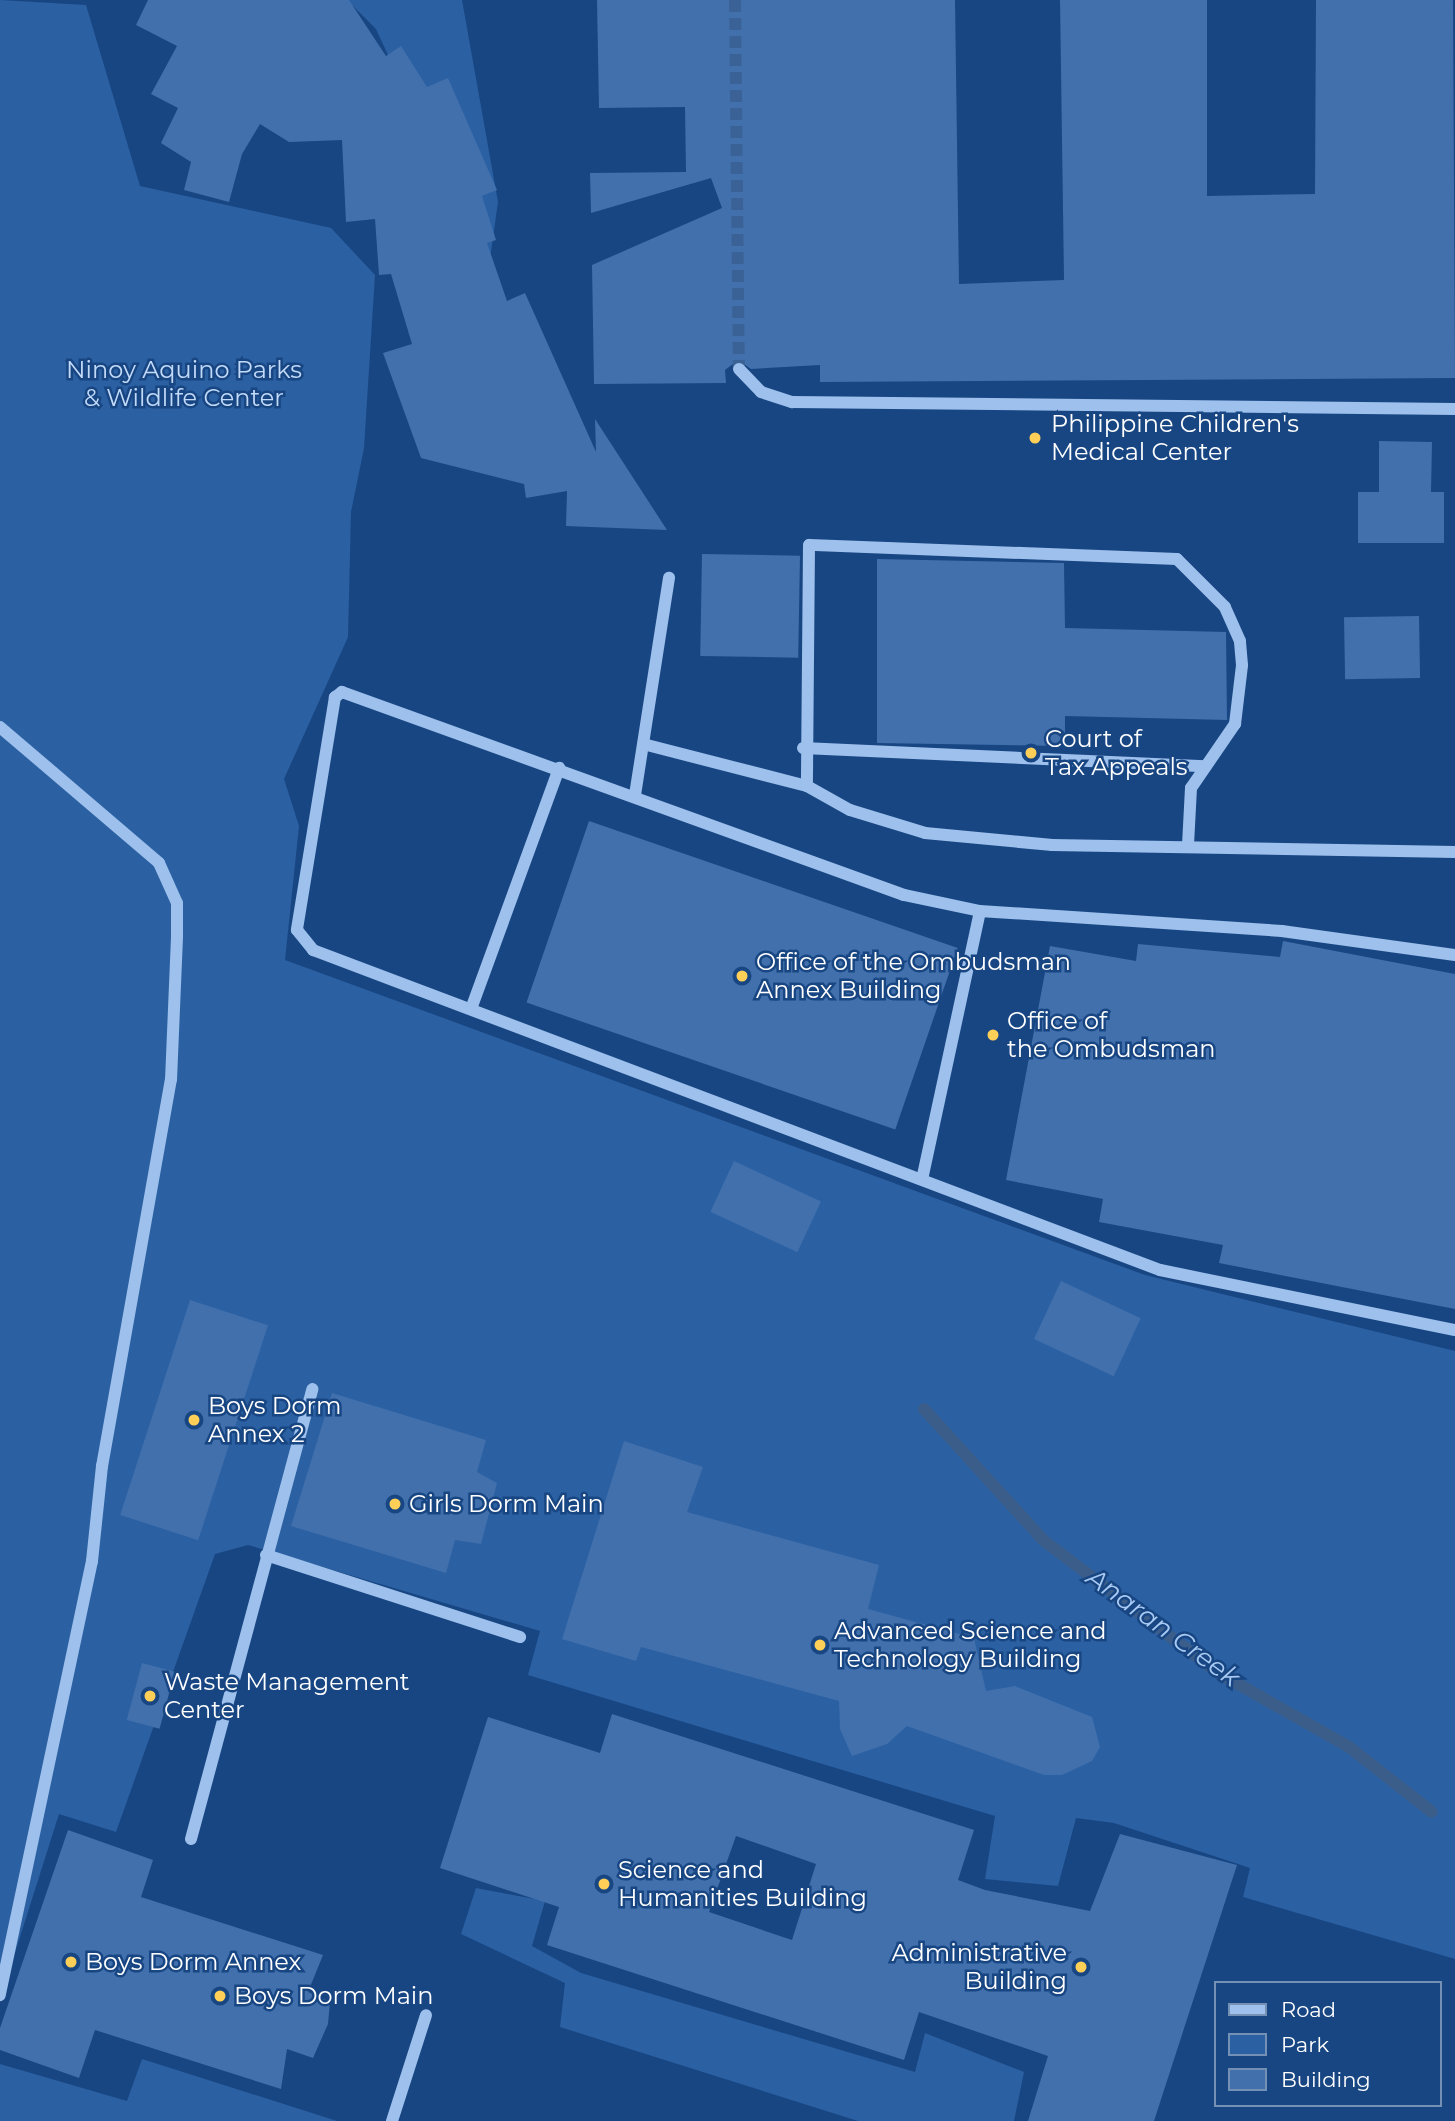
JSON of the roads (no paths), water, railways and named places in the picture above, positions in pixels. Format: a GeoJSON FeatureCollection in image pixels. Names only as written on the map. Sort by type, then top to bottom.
{"type":"FeatureCollection","features":[{"type":"Feature","properties":{"kind":"lane"},"geometry":{"type":"LineString","coordinates":[[739,369],[761,392],[792,402],[1455,409]]}},
{"type":"Feature","properties":{"kind":"lane"},"geometry":{"type":"LineString","coordinates":[[807,786],[803,748],[810,544],[1165,554],[1210,586],[1240,641],[1235,724],[1191,788],[1188,845]]}},
{"type":"Feature","properties":{"kind":"lane"},"geometry":{"type":"LineString","coordinates":[[635,795],[647,746],[669,578]]}},
{"type":"Feature","properties":{"kind":"lane"},"geometry":{"type":"LineString","coordinates":[[1455,955],[1282,931],[980,911],[904,895],[353,693],[335,697],[297,930],[302,944],[923,1175],[1160,1270],[1455,1330]]}},
{"type":"Feature","properties":{"kind":"lane"},"geometry":{"type":"LineString","coordinates":[[0,727],[159,863],[177,903],[171,1079],[102,1466],[92,1561],[0,1995]]}},
{"type":"Feature","properties":{"kind":"lane"},"geometry":{"type":"LineString","coordinates":[[647,746],[807,786],[850,810],[925,833],[1052,845],[1188,845],[1455,852]]}},
{"type":"Feature","properties":{"kind":"lane"},"geometry":{"type":"LineString","coordinates":[[803,748],[1205,766]]}},
{"type":"Feature","properties":{"kind":"lane"},"geometry":{"type":"LineString","coordinates":[[471,1009],[559,768]]}},
{"type":"Feature","properties":{"kind":"lane"},"geometry":{"type":"LineString","coordinates":[[923,1175],[980,911]]}},
{"type":"Feature","properties":{"kind":"lane"},"geometry":{"type":"LineString","coordinates":[[191,1839],[312,1390]]}},
{"type":"Feature","properties":{"kind":"lane"},"geometry":{"type":"LineString","coordinates":[[267,1555],[520,1637]]}},
{"type":"Feature","properties":{"kind":"lane"},"geometry":{"type":"LineString","coordinates":[[392,2121],[426,2015]]}},
{"type":"Feature","properties":{"kind":"waterway","name":"Anaran Creek"},"geometry":{"type":"LineString","coordinates":[[924,1409],[1043,1540],[1217,1672],[1349,1747],[1432,1812]]}},
{"type":"Feature","properties":{"kind":"tunnel"},"geometry":{"type":"LineString","coordinates":[[735,0],[739,369]]}},
{"type":"Feature","properties":{"kind":"place","name":"Philippine Children's Medical Center"},"geometry":{"type":"Point","coordinates":[1035,438]}},
{"type":"Feature","properties":{"kind":"place","name":"Court of Tax Appeals"},"geometry":{"type":"Point","coordinates":[1031,753]}},
{"type":"Feature","properties":{"kind":"place","name":"Office of the Ombudsman Annex Building"},"geometry":{"type":"Point","coordinates":[742,976]}},
{"type":"Feature","properties":{"kind":"place","name":"Office of the Ombudsman"},"geometry":{"type":"Point","coordinates":[993,1035]}},
{"type":"Feature","properties":{"kind":"place","name":"Boys Dorm Annex 2"},"geometry":{"type":"Point","coordinates":[194,1420]}},
{"type":"Feature","properties":{"kind":"place","name":"Girls Dorm Main"},"geometry":{"type":"Point","coordinates":[395,1504]}},
{"type":"Feature","properties":{"kind":"place","name":"Advanced Science and Technology Building"},"geometry":{"type":"Point","coordinates":[820,1645]}},
{"type":"Feature","properties":{"kind":"place","name":"Waste Management Center"},"geometry":{"type":"Point","coordinates":[150,1696]}},
{"type":"Feature","properties":{"kind":"place","name":"Science and Humanities Building"},"geometry":{"type":"Point","coordinates":[604,1884]}},
{"type":"Feature","properties":{"kind":"place","name":"Boys Dorm Annex"},"geometry":{"type":"Point","coordinates":[71,1962]}},
{"type":"Feature","properties":{"kind":"place","name":"Administrative Building"},"geometry":{"type":"Point","coordinates":[1081,1967]}},
{"type":"Feature","properties":{"kind":"place","name":"Boys Dorm Main"},"geometry":{"type":"Point","coordinates":[220,1996]}},
{"type":"Feature","properties":{"kind":"park label","name":"Ninoy Aquino Parks & Wildlife Center"},"geometry":{"type":"Point","coordinates":[184,384]}}]}
